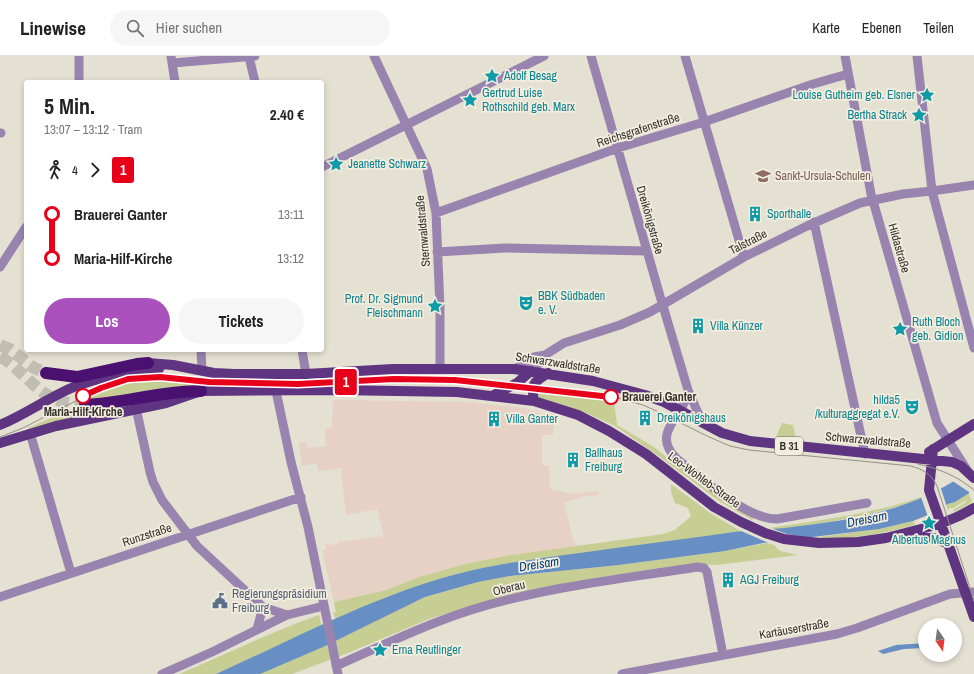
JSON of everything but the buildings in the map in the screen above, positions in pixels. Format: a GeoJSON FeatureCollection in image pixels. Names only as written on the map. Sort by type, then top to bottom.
{"type":"FeatureCollection","features":[{"type":"Feature","properties":{"kind":"highway","name":"B 31"},"geometry":{"type":"LineString","coordinates":[[46,373],[77,376],[148,363]]}},
{"type":"Feature","properties":{"kind":"highway"},"geometry":{"type":"LineString","coordinates":[[85,405],[112,403],[182,391],[201,391]]}},
{"type":"Feature","properties":{"kind":"main road","name":"Schwarzwaldstraße"},"geometry":{"type":"LineString","coordinates":[[148,363],[234,374],[306,374],[440,368],[514,369],[548,373],[593,381],[651,397],[680,410],[722,433],[750,441],[865,454],[918,457],[933,454],[966,469]]}},
{"type":"Feature","properties":{"kind":"main road","name":"Schwarzwaldstraße"},"geometry":{"type":"LineString","coordinates":[[0,425],[23,415],[63,392],[76,387],[132,371],[182,367]]}},
{"type":"Feature","properties":{"kind":"main road"},"geometry":{"type":"LineString","coordinates":[[514,369],[518,377],[517,383]]}},
{"type":"Feature","properties":{"kind":"main road"},"geometry":{"type":"LineString","coordinates":[[494,395],[517,383],[531,371]]}},
{"type":"Feature","properties":{"kind":"main road"},"geometry":{"type":"LineString","coordinates":[[0,443],[30,433],[80,420],[166,403],[201,391],[456,392],[494,395],[534,401],[532,385],[548,373]]}},
{"type":"Feature","properties":{"kind":"main road","name":"Leo-Wohleb-Straße"},"geometry":{"type":"LineString","coordinates":[[534,401],[578,415],[609,431],[646,454],[714,507],[765,533],[784,539],[812,543],[838,543],[894,536],[938,520],[960,516],[974,508]]}},
{"type":"Feature","properties":{"kind":"main road"},"geometry":{"type":"LineString","coordinates":[[974,424],[947,441],[933,454],[928,488],[938,520],[970,591],[974,617]]}},
{"type":"Feature","properties":{"kind":"main road"},"geometry":{"type":"LineString","coordinates":[[894,536],[934,538],[949,544]]}},
{"type":"Feature","properties":{"kind":"street"},"geometry":{"type":"LineString","coordinates":[[79,56],[79,80]]}},
{"type":"Feature","properties":{"kind":"street"},"geometry":{"type":"LineString","coordinates":[[175,80],[172,60],[252,56],[255,80]]}},
{"type":"Feature","properties":{"kind":"street","name":"Sternwaldstraße"},"geometry":{"type":"LineString","coordinates":[[374,56],[427,169],[436,213],[440,308],[440,368]]}},
{"type":"Feature","properties":{"kind":"street"},"geometry":{"type":"LineString","coordinates":[[324,165],[544,56]]}},
{"type":"Feature","properties":{"kind":"street","name":"Dreikönigstraße"},"geometry":{"type":"LineString","coordinates":[[591,56],[646,251],[688,390],[702,422]]}},
{"type":"Feature","properties":{"kind":"street"},"geometry":{"type":"LineString","coordinates":[[685,56],[744,257]]}},
{"type":"Feature","properties":{"kind":"street","name":"Hildastraße"},"geometry":{"type":"LineString","coordinates":[[845,56],[872,200],[937,423],[966,469]]}},
{"type":"Feature","properties":{"kind":"street"},"geometry":{"type":"LineString","coordinates":[[917,56],[932,191],[974,348]]}},
{"type":"Feature","properties":{"kind":"street","name":"Reichsgrafenstraße"},"geometry":{"type":"LineString","coordinates":[[436,213],[618,148],[704,122],[813,84],[848,74]]}},
{"type":"Feature","properties":{"kind":"street","name":"Talstraße"},"geometry":{"type":"LineString","coordinates":[[514,369],[525,364],[534,357],[545,355],[564,343],[625,323],[650,312],[744,257],[814,222],[860,203],[903,194],[974,185]]}},
{"type":"Feature","properties":{"kind":"street"},"geometry":{"type":"LineString","coordinates":[[814,222],[865,454]]}},
{"type":"Feature","properties":{"kind":"street"},"geometry":{"type":"LineString","coordinates":[[0,267],[24,230]]}},
{"type":"Feature","properties":{"kind":"street"},"geometry":{"type":"LineString","coordinates":[[437,252],[505,248],[646,251]]}},
{"type":"Feature","properties":{"kind":"street"},"geometry":{"type":"LineString","coordinates":[[201,352],[202,371]]}},
{"type":"Feature","properties":{"kind":"street"},"geometry":{"type":"LineString","coordinates":[[302,352],[306,374]]}},
{"type":"Feature","properties":{"kind":"street","name":"Talstraße"},"geometry":{"type":"LineString","coordinates":[[531,371],[542,361],[545,355]]}},
{"type":"Feature","properties":{"kind":"street"},"geometry":{"type":"LineString","coordinates":[[688,390],[686,400],[666,431],[665,438],[670,452],[724,496],[758,516],[766,519],[777,519],[867,502]]}},
{"type":"Feature","properties":{"kind":"street"},"geometry":{"type":"LineString","coordinates":[[276,391],[291,462],[301,497],[336,666]]}},
{"type":"Feature","properties":{"kind":"street"},"geometry":{"type":"LineString","coordinates":[[136,408],[153,482],[162,500],[197,546],[263,607],[287,615]]}},
{"type":"Feature","properties":{"kind":"street"},"geometry":{"type":"LineString","coordinates":[[30,433],[71,573]]}},
{"type":"Feature","properties":{"kind":"street","name":"Runzstraße"},"geometry":{"type":"LineString","coordinates":[[0,597],[301,497]]}},
{"type":"Feature","properties":{"kind":"street","name":"Oberau"},"geometry":{"type":"LineString","coordinates":[[336,666],[431,623],[472,610],[558,588],[697,567],[704,568],[707,572],[723,655]]}},
{"type":"Feature","properties":{"kind":"street","name":"Kartäuserstraße"},"geometry":{"type":"LineString","coordinates":[[622,674],[837,634],[950,594],[970,591]]}},
{"type":"Feature","properties":{"kind":"street"},"geometry":{"type":"LineString","coordinates":[[257,629],[263,607]]}},
{"type":"Feature","properties":{"kind":"street"},"geometry":{"type":"LineString","coordinates":[[162,674],[212,652],[287,615],[325,611]]}},
{"type":"Feature","properties":{"kind":"shaded area"},"geometry":{"type":"Polygon","coordinates":[[[333,400],[465,402],[525,408],[554,418],[553,435],[542,435],[542,465],[549,466],[550,489],[571,494],[599,491],[599,495],[586,496],[564,503],[574,542],[578,546],[469,563],[419,577],[386,590],[334,602],[322,550],[326,549],[325,544],[338,545],[338,542],[384,536],[377,509],[346,515],[341,468],[318,471],[317,463],[302,466],[299,443],[306,442],[307,448],[326,446],[325,429],[332,428],[333,400]]]}},
{"type":"Feature","properties":{"kind":"green space"},"geometry":{"type":"Polygon","coordinates":[[[163,379],[206,384],[167,388],[83,403],[83,415],[34,429],[28,428],[74,408],[73,406],[103,389],[130,382],[163,379]]]}},
{"type":"Feature","properties":{"kind":"green space"},"geometry":{"type":"Polygon","coordinates":[[[537,393],[614,401],[617,425],[654,447],[688,474],[754,518],[752,520],[719,501],[615,426],[584,412],[540,398],[537,393]]]}},
{"type":"Feature","properties":{"kind":"green space"},"geometry":{"type":"Polygon","coordinates":[[[782,423],[793,425],[796,440],[775,439],[782,423]]]}},
{"type":"Feature","properties":{"kind":"green space"},"geometry":{"type":"Polygon","coordinates":[[[671,484],[710,513],[742,532],[580,554],[348,613],[336,619],[333,613],[336,612],[334,602],[386,590],[419,577],[469,563],[512,555],[663,534],[675,530],[691,516],[688,508],[675,503],[671,492],[671,484]]]}},
{"type":"Feature","properties":{"kind":"green space"},"geometry":{"type":"Polygon","coordinates":[[[969,493],[972,501],[969,504],[954,512],[953,510],[966,502],[966,500],[953,508],[949,508],[948,511],[946,505],[955,502],[969,493]]]}},
{"type":"Feature","properties":{"kind":"green space"},"geometry":{"type":"Polygon","coordinates":[[[921,497],[922,498],[920,499],[903,505],[853,517],[783,529],[769,528],[865,512],[921,497]]]}},
{"type":"Feature","properties":{"kind":"green space"},"geometry":{"type":"Polygon","coordinates":[[[913,521],[915,525],[876,534],[850,538],[811,538],[879,529],[913,521]]]}},
{"type":"Feature","properties":{"kind":"green space"},"geometry":{"type":"Polygon","coordinates":[[[767,543],[774,545],[780,551],[798,555],[716,565],[698,564],[601,577],[511,594],[429,619],[343,655],[292,674],[179,674],[266,636],[319,615],[326,645],[425,597],[478,582],[510,576],[619,565],[725,551],[767,543]]]}},
{"type":"Feature","properties":{"kind":"water","name":"Dreisam"},"geometry":{"type":"Polygon","coordinates":[[[954,481],[974,490],[955,502],[913,521],[879,529],[763,543],[725,551],[619,565],[510,576],[478,582],[425,597],[323,647],[260,674],[216,674],[357,609],[429,582],[466,572],[561,555],[734,532],[784,528],[872,514],[914,501],[954,481]]]}},
{"type":"Feature","properties":{"kind":"water"},"geometry":{"type":"Polygon","coordinates":[[[918,643],[918,648],[904,649],[883,654],[878,651],[896,645],[918,643]]]}},
{"type":"Feature","properties":{"kind":"pier"},"geometry":{"type":"Polygon","coordinates":[[[974,464],[974,492],[969,496],[969,492],[951,480],[974,464]]]}},
{"type":"Feature","properties":{"kind":"pier"},"geometry":{"type":"Polygon","coordinates":[[[940,486],[947,507],[928,517],[921,497],[940,486]]]}},
{"type":"Feature","properties":{"kind":"pier"},"geometry":{"type":"Polygon","coordinates":[[[770,528],[787,534],[813,538],[811,540],[771,544],[739,530],[770,528]]]}},
{"type":"Feature","properties":{"kind":"tunnel"},"geometry":{"type":"LineString","coordinates":[[0,345],[10,349],[34,368],[46,373]]}},
{"type":"Feature","properties":{"kind":"tunnel"},"geometry":{"type":"LineString","coordinates":[[0,357],[8,362],[42,392],[49,396],[64,402],[85,405]]}},
{"type":"Feature","properties":{"kind":"tram line"},"geometry":{"type":"LineString","coordinates":[[0,437],[23,428],[101,388],[128,379],[145,377],[178,378],[209,382],[298,383],[394,379],[455,380],[618,398],[643,405],[730,446],[749,450],[911,466],[923,471],[933,479],[937,486],[974,600]]}},
{"type":"Feature","properties":{"kind":"tram line","name":"1"},"geometry":{"type":"LineString","coordinates":[[83,396],[128,379],[160,377],[209,382],[298,384],[394,379],[455,380],[611,397]]}},
{"type":"Feature","properties":{"kind":"tram line"},"geometry":{"type":"LineString","coordinates":[[918,464],[934,468],[948,474],[974,490]]}},
{"type":"Feature","properties":{"kind":"place","name":"Adolf Besag"},"geometry":{"type":"Point","coordinates":[492,76]}},
{"type":"Feature","properties":{"kind":"place","name":"Louise Gutheim geb. Elsner"},"geometry":{"type":"Point","coordinates":[927,95]}},
{"type":"Feature","properties":{"kind":"place","name":"Gertrud Luise Rothschild geb. Marx"},"geometry":{"type":"Point","coordinates":[470,100]}},
{"type":"Feature","properties":{"kind":"place","name":"Bertha Strack"},"geometry":{"type":"Point","coordinates":[919,115]}},
{"type":"Feature","properties":{"kind":"place","name":"Jeanette Schwarz"},"geometry":{"type":"Point","coordinates":[336,164]}},
{"type":"Feature","properties":{"kind":"place","name":"Sankt-Ursula-Schulen"},"geometry":{"type":"Point","coordinates":[763,176]}},
{"type":"Feature","properties":{"kind":"place","name":"Sporthalle"},"geometry":{"type":"Point","coordinates":[755,214]}},
{"type":"Feature","properties":{"kind":"place","name":"BBK Südbaden e. V."},"geometry":{"type":"Point","coordinates":[526,303]}},
{"type":"Feature","properties":{"kind":"place","name":"Prof. Dr. Sigmund Fleischmann"},"geometry":{"type":"Point","coordinates":[435,306]}},
{"type":"Feature","properties":{"kind":"place","name":"Villa Künzer"},"geometry":{"type":"Point","coordinates":[698,326]}},
{"type":"Feature","properties":{"kind":"place","name":"Ruth Bloch geb. Gidion"},"geometry":{"type":"Point","coordinates":[900,329]}},
{"type":"Feature","properties":{"kind":"place","name":"Maria-Hilf-Kirche"},"geometry":{"type":"Point","coordinates":[83,396]}},
{"type":"Feature","properties":{"kind":"place","name":"Brauerei Ganter"},"geometry":{"type":"Point","coordinates":[611,397]}},
{"type":"Feature","properties":{"kind":"place","name":"hilda5 /kulturaggregat e.V."},"geometry":{"type":"Point","coordinates":[912,407]}},
{"type":"Feature","properties":{"kind":"place","name":"Dreikönigshaus"},"geometry":{"type":"Point","coordinates":[645,418]}},
{"type":"Feature","properties":{"kind":"place","name":"Villa Ganter"},"geometry":{"type":"Point","coordinates":[494,419]}},
{"type":"Feature","properties":{"kind":"place","name":"Ballhaus Freiburg"},"geometry":{"type":"Point","coordinates":[573,460]}},
{"type":"Feature","properties":{"kind":"place","name":"Albertus Magnus"},"geometry":{"type":"Point","coordinates":[929,523]}},
{"type":"Feature","properties":{"kind":"place","name":"AGJ Freiburg"},"geometry":{"type":"Point","coordinates":[728,580]}},
{"type":"Feature","properties":{"kind":"place","name":"Regierungspräsidium Freiburg"},"geometry":{"type":"Point","coordinates":[220,601]}},
{"type":"Feature","properties":{"kind":"place","name":"Erna Reutlinger"},"geometry":{"type":"Point","coordinates":[380,650]}}]}
